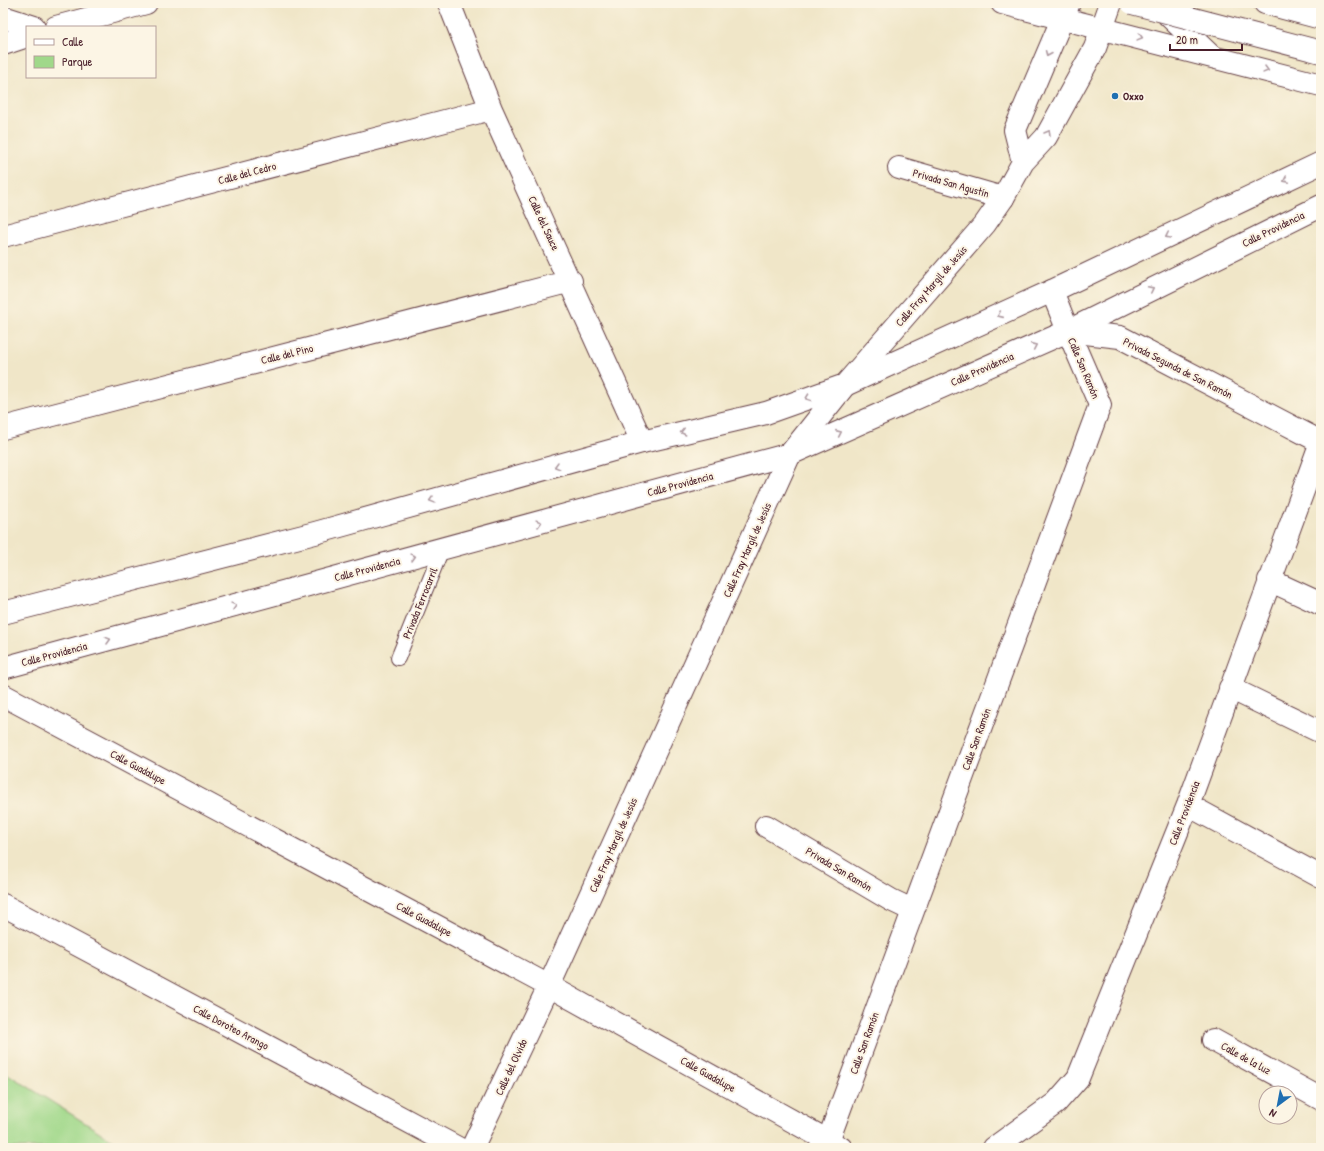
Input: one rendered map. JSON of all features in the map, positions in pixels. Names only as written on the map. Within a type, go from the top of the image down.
[{"type":"street","points":[[60,26],[146,3]]},
{"type":"street","name":"Calle del Sauce","points":[[449,3],[491,109],[571,281],[642,442]]},
{"type":"street","points":[[1002,3],[1066,10],[1102,28],[1321,84]]},
{"type":"street","name":"Calle Fray Margil de Jesús","points":[[549,986],[790,454],[845,384],[985,224],[1003,198],[1023,162],[1046,137],[1095,48],[1111,3]]},
{"type":"street","points":[[1132,3],[1321,52]]},
{"type":"street","points":[[1166,3],[1168,15],[1211,56]]},
{"type":"street","points":[[1265,3],[1321,18]]},
{"type":"street","points":[[1023,162],[1015,130],[1066,10]]},
{"type":"street","points":[[3,17],[31,26]]},
{"type":"street","points":[[3,44],[26,36]]},
{"type":"street","name":"Calle del Cedro","points":[[3,236],[491,109]]},
{"type":"street","points":[[3,613],[315,532],[642,442],[766,412],[845,384],[1052,292],[1321,163]]},
{"type":"street","name":"Privada San Agustín","points":[[899,168],[1003,198]]},
{"type":"street","name":"Calle Providencia","points":[[3,668],[790,454],[1068,331],[1321,206]]},
{"type":"street","name":"Calle del Pino","points":[[3,428],[571,281]]},
{"type":"street","points":[[1052,292],[1068,331]]},
{"type":"street","name":"Privada Segunda de San Ramón","points":[[1068,331],[1120,337],[1321,442]]},
{"type":"street","name":"Calle San Ramón","points":[[831,1146],[912,910],[1100,405],[1068,331]]},
{"type":"street","name":"Calle Providencia","points":[[994,1148],[1056,1103],[1078,1078],[1188,805],[1269,580],[1321,442]]},
{"type":"street","points":[[1269,580],[1321,604]]},
{"type":"street","points":[[1230,688],[1321,732]]},
{"type":"street","name":"Calle Guadalupe","points":[[3,695],[549,986],[831,1146]]},
{"type":"street","points":[[1188,805],[1321,877]]},
{"type":"street","name":"Privada San Ramón","points":[[766,826],[891,900],[912,910]]},
{"type":"street","name":"Calle Doroteo Arango","points":[[3,905],[458,1148]]},
{"type":"street","name":"Calle del Olvido","points":[[472,1148],[549,986]]},
{"type":"street","name":"Calle de la luz","points":[[1213,1040],[1321,1099]]},
{"type":"lane","name":"Privada Ferrocarril","points":[[398,658],[442,549]]},
{"type":"green space","points":[[3,1071],[120,1145],[118,1148],[3,1148]]},
{"type":"place","name":"Oxxo","points":[[1115,96]]}]
